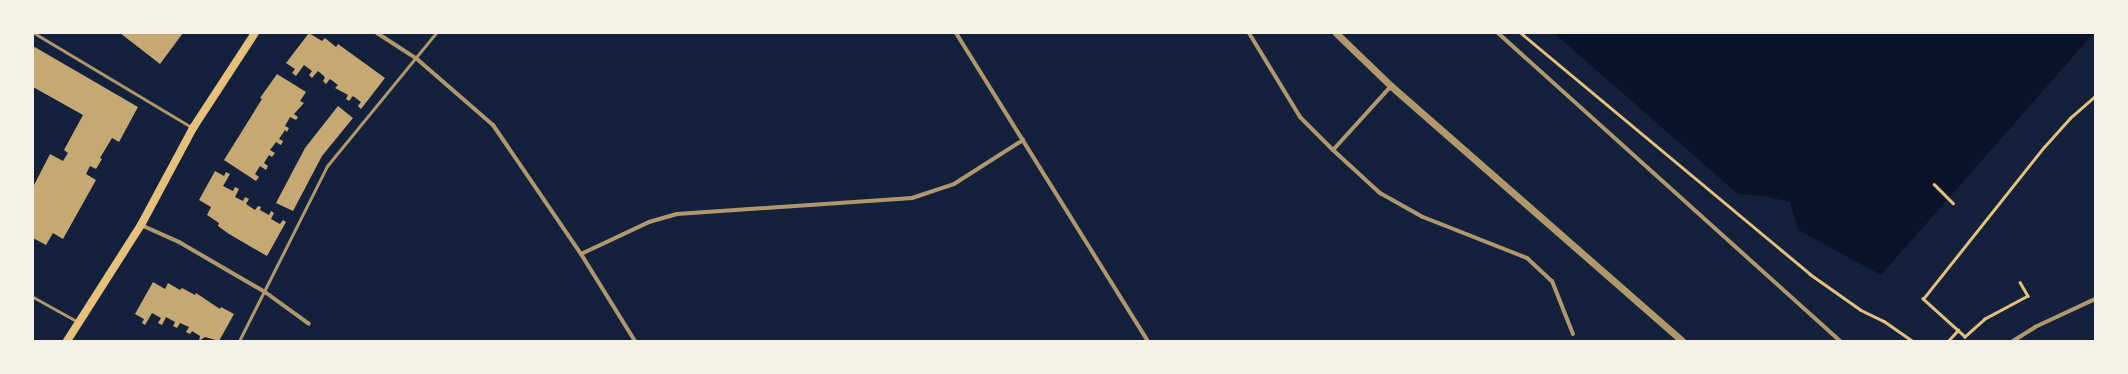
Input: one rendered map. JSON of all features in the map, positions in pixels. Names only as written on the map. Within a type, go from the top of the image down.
[{"type":"main road","points":[[67,341],[140,225],[192,128],[255,33]]},
{"type":"street","points":[[377,33],[417,59],[493,126],[581,254],[635,341]]},
{"type":"street","points":[[956,33],[1148,341]]},
{"type":"street","points":[[1249,33],[1300,117],[1333,150],[1380,193],[1423,217],[1527,258],[1552,281],[1573,334]]},
{"type":"street","points":[[1336,33],[1391,86],[1682,341]]},
{"type":"street","points":[[1498,33],[1840,341]]},
{"type":"street","points":[[1333,150],[1391,86]]},
{"type":"street","points":[[581,254],[649,222],[677,214],[912,198],[954,184],[1023,140]]},
{"type":"street","points":[[140,225],[179,242],[265,292],[309,324]]},
{"type":"street","points":[[2013,341],[2035,327],[2095,299]]},
{"type":"lane","points":[[34,33],[192,128]]},
{"type":"lane","points":[[239,341],[265,292],[327,166],[417,59],[436,33]]},
{"type":"lane","points":[[33,298],[78,322]]},
{"type":"path","points":[[1521,33],[1793,261],[1861,310],[1884,321],[1913,341]]},
{"type":"path","points":[[2020,282],[2028,296],[1985,319],[1965,337],[1923,299],[2044,147],[2070,118],[2095,96]]},
{"type":"path","points":[[1934,184],[1953,203]]},
{"type":"path","points":[[1948,341],[1958,330]]},
{"type":"water","points":[[1554,33],[2094,33],[1881,275],[1798,230],[1790,202],[1764,196],[1738,194]]},
{"type":"building","points":[[120,33],[183,33],[160,64]]},
{"type":"building","points":[[309,33],[322,41],[325,38],[336,47],[338,44],[385,78],[361,109],[358,106],[361,102],[353,96],[349,101],[346,99],[348,95],[335,88],[338,85],[330,79],[326,84],[323,81],[325,77],[318,71],[312,78],[309,75],[312,71],[304,65],[296,76],[292,73],[295,69],[286,63]]},
{"type":"building","points":[[33,46],[138,107],[119,142],[112,138],[100,158],[102,159],[96,169],[90,166],[86,174],[96,180],[63,239],[53,233],[46,245],[33,238],[33,187],[50,154],[63,161],[68,153],[64,150],[83,115],[33,87]]},
{"type":"building","points":[[277,74],[306,92],[300,101],[304,103],[294,114],[298,117],[296,120],[290,117],[285,126],[289,128],[287,132],[285,130],[279,139],[283,141],[281,145],[276,142],[270,150],[275,153],[272,157],[269,155],[264,163],[268,166],[266,170],[260,166],[255,174],[259,177],[256,181],[224,160],[262,99],[260,98]]},
{"type":"building","points":[[338,106],[353,118],[322,156],[293,211],[276,203],[305,148]]},
{"type":"building","points":[[215,171],[224,176],[226,172],[230,174],[223,186],[233,191],[235,187],[239,189],[235,197],[243,201],[245,197],[249,199],[246,204],[255,210],[258,206],[261,207],[260,210],[269,215],[271,211],[274,213],[271,219],[280,224],[283,220],[286,222],[267,256],[229,234],[218,226],[219,223],[207,215],[211,207],[199,200]]},
{"type":"building","points":[[153,282],[165,289],[168,283],[180,290],[182,288],[195,295],[196,293],[220,309],[221,307],[234,314],[219,341],[205,337],[199,341],[200,336],[192,331],[190,334],[186,332],[189,327],[180,323],[177,328],[173,326],[175,322],[166,317],[162,325],[158,323],[161,318],[152,313],[145,325],[142,323],[144,319],[135,314]]}]
